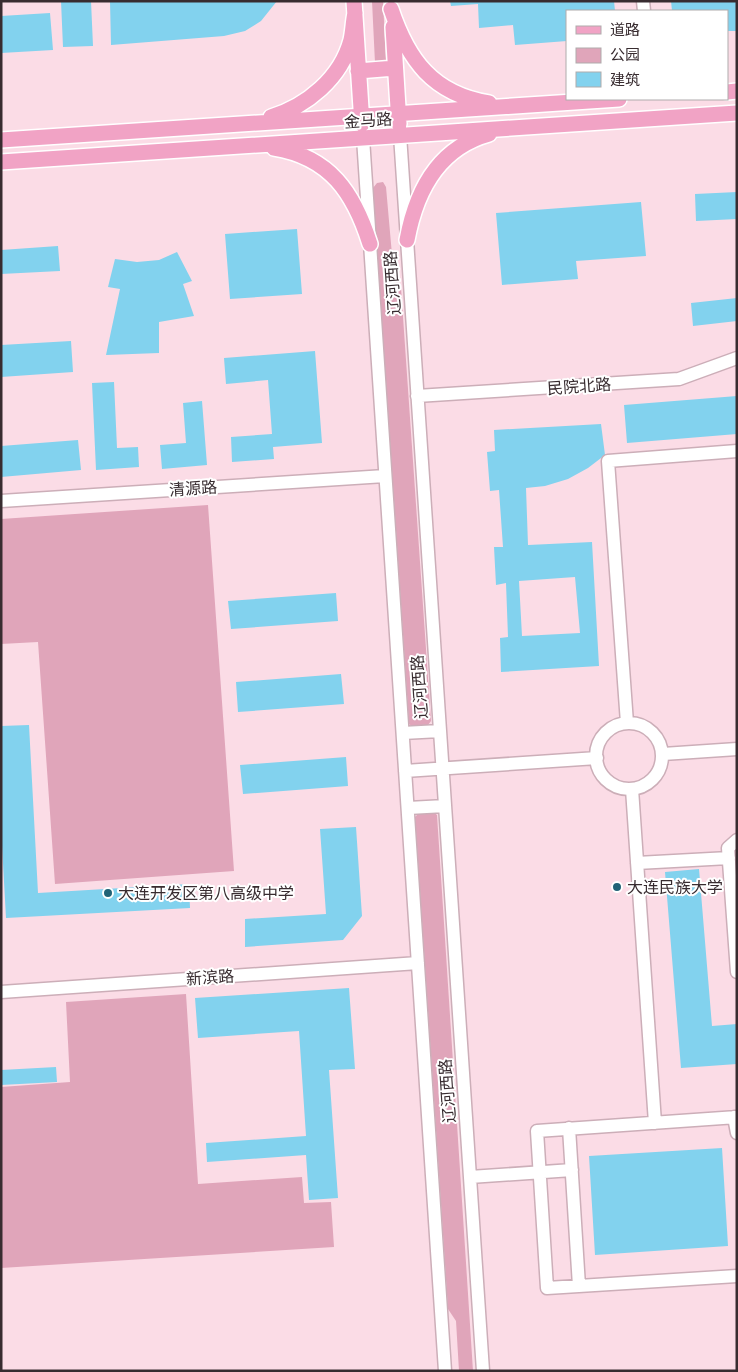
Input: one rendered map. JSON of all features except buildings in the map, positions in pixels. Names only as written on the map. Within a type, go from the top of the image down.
[{"type":"main road","name":"辽河西路","points":[[391,5],[400,135]]},
{"type":"main road","points":[[391,5],[400,38],[430,77],[450,92],[478,102],[508,106]]},
{"type":"main road","name":"辽河西路","points":[[354,7],[363,138]]},
{"type":"main road","points":[[252,123],[283,114],[308,100],[328,82],[343,60],[351,40],[354,7]]},
{"type":"main road","points":[[358,71],[395,68]]},
{"type":"main road","name":"金马路","points":[[1,140],[604,100]]},
{"type":"main road","name":"金马路","points":[[1,162],[737,113]]},
{"type":"main road","points":[[407,240],[412,214],[422,187],[436,166],[456,150],[480,136],[511,128]]},
{"type":"main road","points":[[253,145],[285,150],[312,160],[333,174],[351,197],[362,218],[370,244]]},
{"type":"street","name":"辽河西路","points":[[400,135],[483,1371]]},
{"type":"street","name":"辽河西路","points":[[363,138],[445,1371]]},
{"type":"street","name":"民院北路","points":[[417,396],[679,380],[737,358]]},
{"type":"street","points":[[627,723],[608,461],[737,452]]},
{"type":"street","name":"清源路","points":[[1,501],[385,476]]},
{"type":"street","points":[[627,723],[647,728],[660,743],[662,754],[662,764],[651,781],[632,789],[620,788],[610,782],[602,774],[597,758],[600,741],[606,732],[616,726],[627,723]]},
{"type":"street","points":[[403,733],[440,731]]},
{"type":"street","points":[[662,754],[737,749]]},
{"type":"street","points":[[405,770],[597,758]]},
{"type":"street","points":[[632,789],[655,1122]]},
{"type":"street","points":[[408,808],[445,806]]},
{"type":"street","points":[[737,840],[728,848],[737,972]]},
{"type":"street","points":[[637,863],[729,858]]},
{"type":"street","name":"新滨路","points":[[1,992],[418,963]]},
{"type":"street","points":[[737,1133],[735,1117],[537,1131],[546,1288],[737,1276]]},
{"type":"street","points":[[569,1128],[579,1286]]},
{"type":"street","points":[[470,1177],[572,1170]]},
{"type":"green space","points":[[372,1],[383,1],[386,62],[375,63]]},
{"type":"green space","points":[[383,182],[386,187],[393,266],[395,276],[401,288],[431,721],[425,729],[417,730],[409,724],[373,188],[377,183]]},
{"type":"green space","points":[[208,505],[234,871],[55,884],[38,642],[1,644],[1,519]]},
{"type":"green space","points":[[430,809],[437,815],[473,1371],[459,1371],[456,1321],[448,1309],[415,817],[422,810]]},
{"type":"green space","points":[[186,994],[198,1184],[302,1177],[304,1203],[331,1202],[334,1247],[1,1268],[1,1087],[70,1082],[66,1002]]},
{"type":"place","name":"大连民族大学","points":[[617,887]]},
{"type":"place","name":"大连开发区第八高级中学","points":[[108,893]]}]
